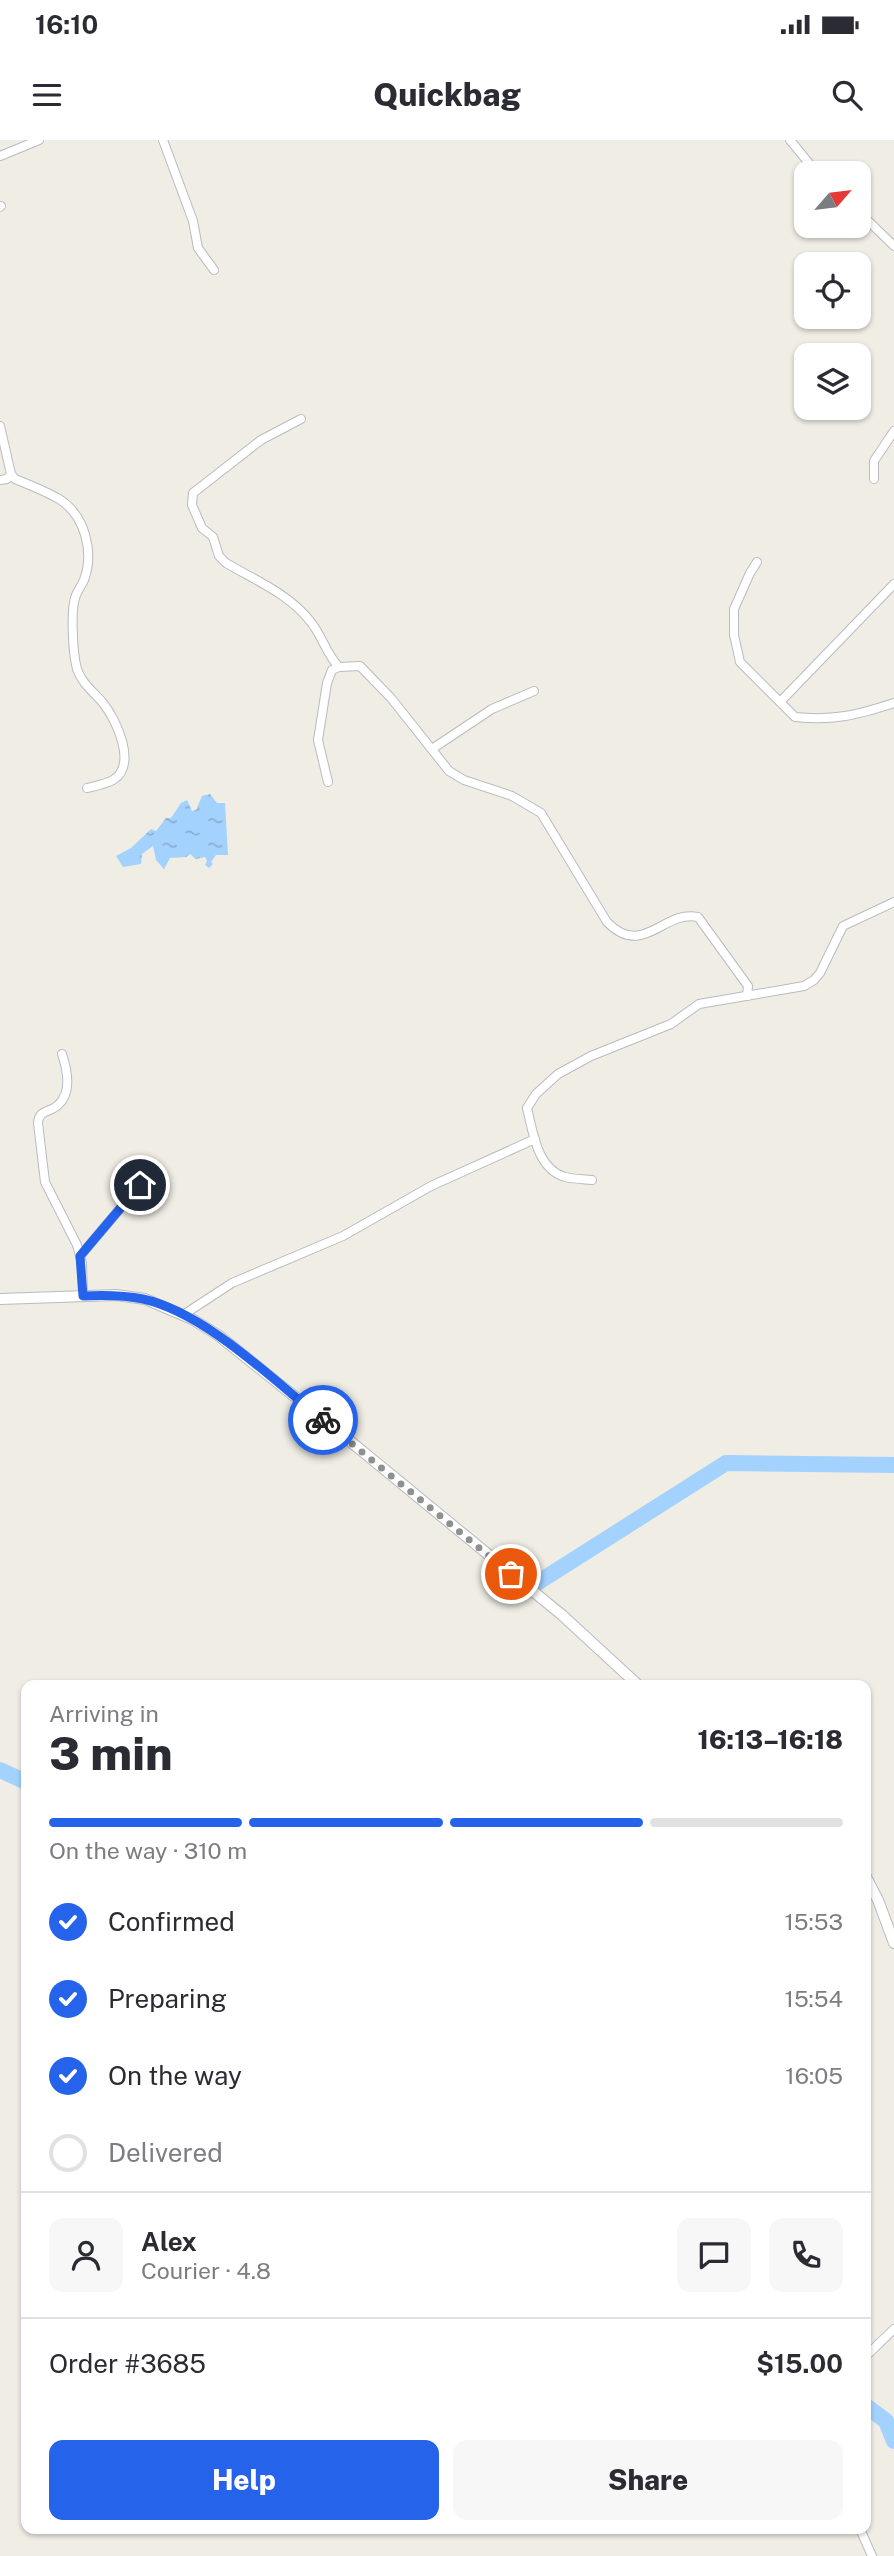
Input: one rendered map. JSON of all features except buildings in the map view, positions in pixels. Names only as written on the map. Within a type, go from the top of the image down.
[{"type":"street","points":[[0,156],[39,140]]},
{"type":"street","points":[[163,140],[192,221],[198,248],[214,270]]},
{"type":"street","points":[[790,140],[807,161]]},
{"type":"street","points":[[872,225],[894,246]]},
{"type":"street","points":[[301,419],[261,440],[193,493],[192,505],[202,528],[213,537],[219,556],[226,563],[286,598],[311,621],[339,667]]},
{"type":"street","points":[[0,426],[11,474],[15,479],[62,501],[79,521],[88,541],[88,566],[75,596],[72,633],[77,669],[89,690],[102,702],[118,726],[125,748],[120,773],[113,780],[87,788]]},
{"type":"street","points":[[874,480],[874,461],[894,431]]},
{"type":"street","points":[[0,480],[7,479],[11,474]]},
{"type":"street","points":[[757,562],[734,610],[734,635],[740,662],[795,718],[824,720],[862,714],[894,703]]},
{"type":"street","points":[[780,702],[894,584]]},
{"type":"street","points":[[328,782],[318,740],[327,683],[332,670],[360,666],[449,771],[464,780],[512,796],[541,813],[607,922],[615,930],[640,936],[685,916],[698,917],[748,986],[747,996]]},
{"type":"street","points":[[432,749],[492,709],[534,691]]},
{"type":"street","points":[[592,1180],[563,1176],[546,1165],[535,1139],[527,1108],[536,1094],[558,1074],[591,1056],[671,1024],[699,1004],[804,986],[820,974],[843,926],[894,902]]},
{"type":"street","points":[[62,1054],[68,1072],[65,1095],[60,1104],[42,1113],[38,1123],[45,1182],[52,1200],[67,1223],[80,1256],[83,1296]]},
{"type":"street","points":[[183,1315],[232,1283],[343,1236],[431,1186],[535,1139]]},
{"type":"street","points":[[80,1256],[140,1185]]},
{"type":"street","points":[[0,1299],[116,1295],[145,1299],[183,1315],[218,1335],[562,1615],[633,1680]]},
{"type":"street","points":[[871,1887],[894,1943]]},
{"type":"street","points":[[871,2351],[894,2329]]},
{"type":"street","points":[[862,2534],[872,2556]]},
{"type":"water","points":[[210,794],[217,803],[225,803],[228,855],[216,855],[209,868],[205,865],[205,857],[196,859],[190,854],[186,857],[170,858],[164,869],[156,860],[153,846],[142,854],[141,864],[123,867],[116,856],[131,848],[151,829],[156,831],[166,818],[171,818],[181,803],[187,800],[192,811],[196,810],[202,796]]},
{"type":"waterway","points":[[537,1583],[726,1463],[894,1465]]},
{"type":"waterway","points":[[0,1770],[21,1780]]},
{"type":"waterway","points":[[871,2410],[886,2421],[894,2441]]},
{"type":"way so far","points":[[323,1420],[511,1574]]},
{"type":"route","points":[[140,1185],[80,1256],[83,1296],[116,1295],[145,1299],[192,1319],[218,1335],[323,1420]]}]
